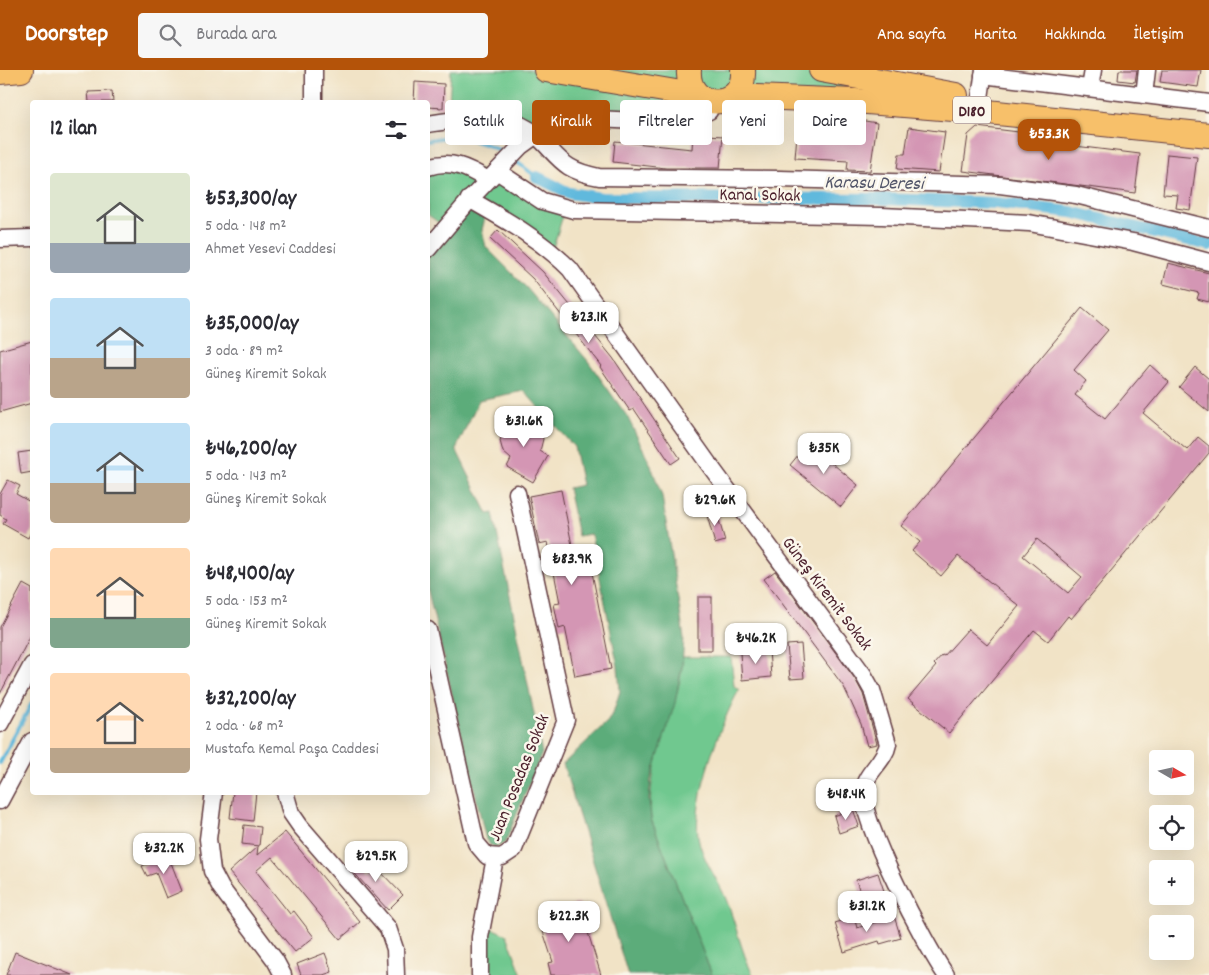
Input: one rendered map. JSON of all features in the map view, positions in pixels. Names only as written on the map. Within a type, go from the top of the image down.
[{"type":"highway","points":[[0,72],[21,70]]},
{"type":"highway","points":[[546,70],[722,101],[733,96],[742,82],[743,70]]},
{"type":"highway","points":[[689,70],[691,86],[705,99]]},
{"type":"highway","name":"D180","points":[[821,70],[982,81],[1209,122]]},
{"type":"highway","name":"D180","points":[[733,96],[847,100],[956,109],[1209,135]]},
{"type":"street","points":[[314,70],[314,100]]},
{"type":"street","points":[[1090,88],[1093,70]]},
{"type":"street","points":[[1144,95],[1147,70]]},
{"type":"street","points":[[982,81],[1090,88],[1209,103]]},
{"type":"street","points":[[610,119],[678,122],[709,111],[705,99]]},
{"type":"street","points":[[430,124],[492,119],[523,126],[532,132]]},
{"type":"street","points":[[430,247],[469,199],[532,137]]},
{"type":"street","points":[[546,145],[567,167],[576,172],[599,177],[780,179],[1000,186],[1076,196],[1209,228]]},
{"type":"street","name":"Kanal Sokak","points":[[430,166],[443,163],[456,164],[496,172],[542,201],[574,210],[882,216],[1029,223],[1123,240],[1209,262]]},
{"type":"street","name":"Güneş Kiremit Sokak","points":[[469,199],[530,234],[552,250],[570,269],[708,464],[863,674],[872,690],[888,744],[886,752],[864,785],[864,803],[874,835],[923,939],[946,975]]},
{"type":"street","points":[[0,239],[30,238]]},
{"type":"street","name":"Juan Posadas Sokak","points":[[430,639],[476,843],[483,853],[495,858],[505,856],[514,849],[566,720],[517,493]]},
{"type":"street","points":[[0,724],[30,669]]},
{"type":"street","points":[[0,801],[30,745]]},
{"type":"street","points":[[214,795],[208,839],[212,871],[221,888],[275,960],[282,975]]},
{"type":"street","points":[[286,795],[291,813],[300,826],[388,928],[395,949],[396,975]]},
{"type":"street","points":[[480,975],[480,937],[495,858]]},
{"type":"green space","points":[[451,70],[841,70],[913,88],[763,96],[751,100],[722,100],[722,109],[712,112],[712,100],[620,100],[620,119],[610,119],[610,100],[532,100],[532,127],[522,126],[522,100],[449,100]]},
{"type":"green space","points":[[430,167],[497,171],[565,209],[552,251],[469,199],[445,227],[430,216]]},
{"type":"green space","points":[[469,199],[487,209],[482,230],[486,247],[526,287],[588,361],[627,416],[650,463],[662,496],[684,638],[682,666],[675,703],[651,779],[649,799],[651,819],[712,975],[628,975],[563,764],[608,721],[620,691],[618,667],[591,534],[578,536],[568,488],[582,485],[574,447],[524,391],[479,400],[456,449],[488,514],[493,513],[542,753],[505,843],[496,847],[490,845],[486,840],[430,600],[430,247]]},
{"type":"green space","points":[[683,657],[731,657],[734,686],[739,690],[709,761],[700,802],[698,836],[706,860],[723,891],[753,975],[712,975],[651,819],[650,798],[657,757],[675,698]]},
{"type":"green space","points":[[482,924],[507,935],[522,975],[480,975]]},
{"type":"building","points":[[1119,70],[1137,70],[1135,82],[1118,80]]},
{"type":"building","points":[[1162,70],[1201,70],[1198,87],[1160,82]]},
{"type":"building","points":[[415,82],[444,84],[443,108],[430,107],[430,100],[414,100]]},
{"type":"building","points":[[112,91],[113,100],[89,100],[88,92]]},
{"type":"building","points":[[866,121],[877,123],[870,171],[847,170],[848,161],[795,158],[796,145],[866,145]]},
{"type":"building","points":[[909,127],[945,132],[939,172],[897,169],[899,154],[905,154]]},
{"type":"building","points":[[977,127],[1027,133],[1026,140],[1140,154],[1135,193],[963,171],[968,135]]},
{"type":"building","points":[[712,135],[722,136],[720,168],[666,168],[613,162],[615,141],[620,142],[620,145],[654,145],[692,149],[692,145],[712,145]]},
{"type":"building","points":[[1167,154],[1197,157],[1190,210],[1176,208],[1178,195],[1163,194]]},
{"type":"building","points":[[498,230],[543,272],[613,358],[680,458],[671,464],[634,409],[630,411],[601,366],[533,279],[490,239]]},
{"type":"building","points":[[1168,263],[1209,273],[1209,302],[1197,299],[1199,293],[1163,284]]},
{"type":"building","points":[[1082,308],[1108,330],[1074,370],[1086,381],[1075,395],[1105,419],[1150,365],[1169,382],[1143,413],[1187,450],[1198,437],[1209,446],[1209,453],[1071,619],[1068,616],[1048,641],[1034,630],[949,733],[908,699],[936,666],[934,664],[942,655],[944,656],[968,629],[987,645],[1019,606],[958,556],[941,576],[912,551],[920,542],[901,526]],"holes":[[[1037,539],[1082,577],[1068,593],[1023,556]]]},
{"type":"building","points":[[30,342],[30,404],[0,412],[0,350]]},
{"type":"building","points":[[1195,367],[1209,379],[1209,412],[1179,387]]},
{"type":"building","points":[[521,418],[532,421],[540,429],[543,439],[540,451],[548,456],[533,482],[507,467],[511,459],[503,452],[500,441],[503,430],[510,422]]},
{"type":"building","points":[[808,443],[858,485],[841,507],[790,465]]},
{"type":"building","points":[[30,451],[30,472],[21,474],[18,453]]},
{"type":"building","points":[[8,480],[20,486],[16,494],[30,502],[30,534],[28,538],[3,524],[6,519],[0,515],[0,494]]},
{"type":"building","points":[[561,490],[573,550],[587,547],[611,669],[575,676],[565,627],[559,629],[554,604],[560,603],[548,542],[539,544],[529,496]]},
{"type":"building","points":[[716,510],[725,541],[715,544],[706,512]]},
{"type":"building","points":[[775,571],[855,679],[863,694],[877,744],[867,746],[861,724],[844,687],[764,579]]},
{"type":"building","points":[[23,584],[30,588],[30,637],[0,694],[0,627]]},
{"type":"building","points":[[698,597],[712,597],[712,650],[698,650]]},
{"type":"building","points":[[801,644],[804,678],[790,679],[787,645]]},
{"type":"building","points":[[769,650],[771,677],[742,680],[740,653]]},
{"type":"building","points":[[233,795],[256,795],[253,821],[230,818]]},
{"type":"building","points":[[853,809],[859,826],[839,833],[834,816]]},
{"type":"building","points":[[244,825],[261,827],[259,846],[242,844]]},
{"type":"building","points":[[285,832],[360,922],[340,939],[272,857],[256,871],[290,914],[294,911],[314,937],[295,952],[229,872],[258,846],[257,855]]},
{"type":"building","points":[[168,855],[182,891],[166,898],[156,873],[147,876],[142,866]]},
{"type":"building","points":[[356,856],[370,871],[375,866],[403,895],[388,910],[347,865]]},
{"type":"building","points":[[878,873],[885,894],[863,901],[856,880]]},
{"type":"building","points":[[579,903],[601,975],[551,975],[548,963],[553,962],[538,916]]},
{"type":"building","points":[[894,916],[901,938],[880,944],[879,941],[844,952],[835,923],[854,917],[857,928]]},
{"type":"building","points":[[15,952],[72,975],[6,975]]},
{"type":"building","points":[[325,953],[332,972],[323,975],[301,975],[297,964]]},
{"type":"waterway","points":[[430,140],[448,137],[468,139],[506,154]]},
{"type":"waterway","points":[[514,160],[537,177]]},
{"type":"waterway","name":"Karasu Deresi","points":[[537,177],[569,193],[601,198],[882,199],[996,203],[1071,212],[1209,245]]},
{"type":"waterway","points":[[0,763],[30,707]]}]
